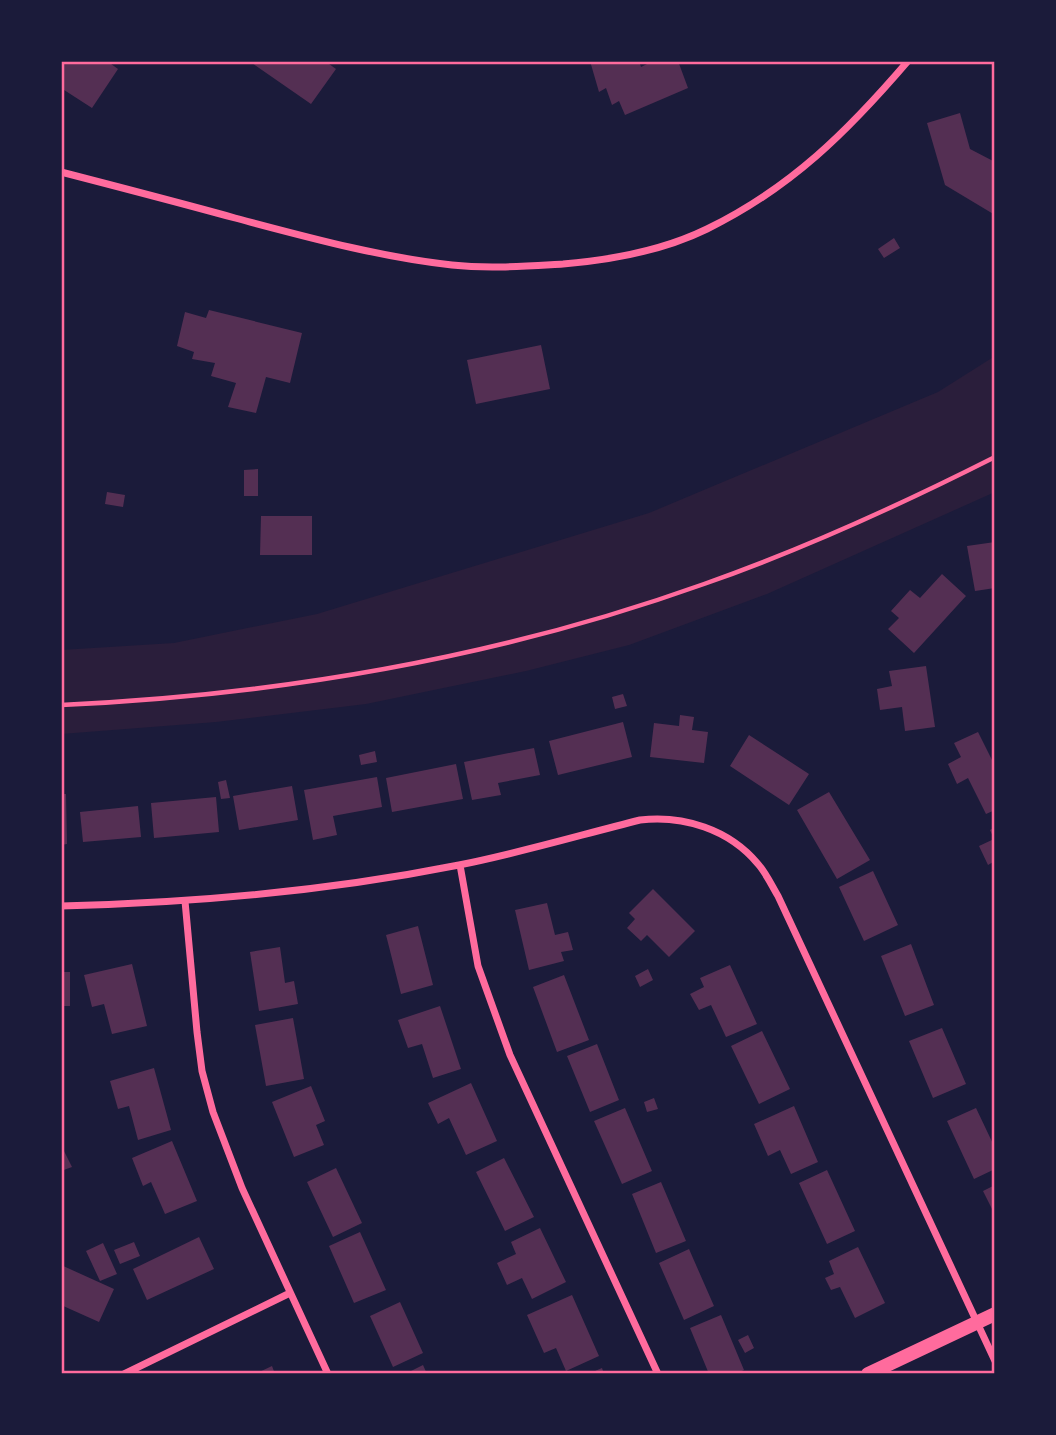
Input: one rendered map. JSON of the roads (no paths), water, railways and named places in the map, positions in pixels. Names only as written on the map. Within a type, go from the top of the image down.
[{"type":"main road","points":[[868,1374],[995,1314]]},
{"type":"street","points":[[61,172],[340,245],[443,263],[527,266],[602,261],[657,248],[705,230],[753,204],[803,169],[861,116],[908,61]]},
{"type":"street","points":[[61,906],[185,901],[326,887],[460,865],[640,820],[665,817],[719,833],[739,846],[758,864],[778,896],[995,1361]]},
{"type":"street","points":[[460,865],[478,966],[510,1055],[658,1374]]},
{"type":"street","points":[[185,901],[202,1071],[213,1112],[242,1188],[328,1374]]},
{"type":"street","points":[[124,1374],[290,1293]]}]
